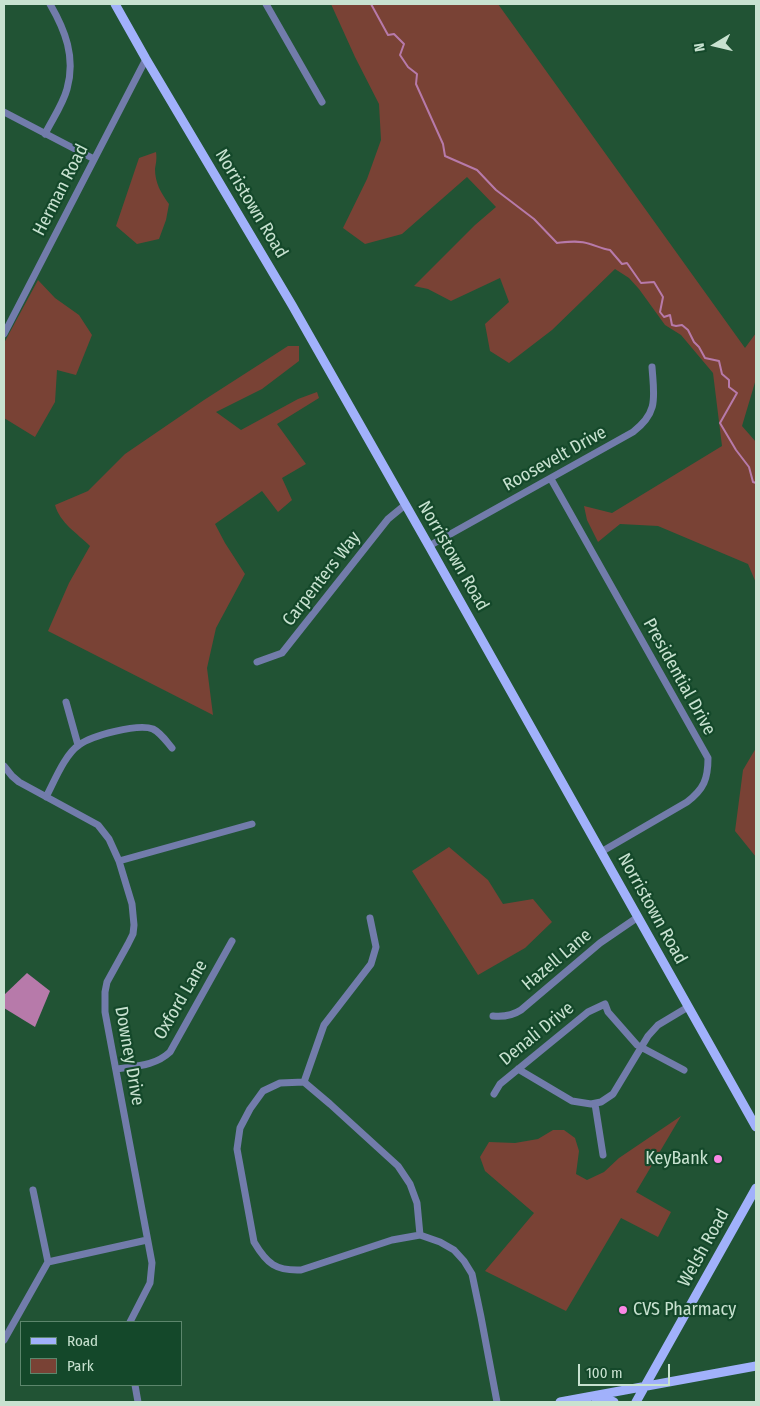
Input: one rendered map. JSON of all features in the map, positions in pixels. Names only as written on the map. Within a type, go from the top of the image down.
[{"type":"main road","name":"Norristown Road","points":[[115,4],[292,305],[756,1127]]},
{"type":"main road","points":[[747,1110],[756,1121]]},
{"type":"main road","name":"Welsh Road","points":[[636,1402],[756,1188]]},
{"type":"main road","points":[[560,1402],[756,1366]]},
{"type":"main road","points":[[573,1400],[600,1399],[614,1402]]},
{"type":"street","points":[[45,134],[67,90],[71,66],[66,36],[50,4]]},
{"type":"street","points":[[266,4],[322,102]]},
{"type":"street","name":"Herman Road","points":[[4,334],[146,59]]},
{"type":"street","points":[[4,112],[94,159]]},
{"type":"street","name":"Roosevelt Drive","points":[[429,546],[633,432],[647,419],[653,403],[652,367]]},
{"type":"street","name":"Presidential Drive","points":[[551,479],[708,758],[706,779],[698,794],[601,852]]},
{"type":"street","name":"Carpenters Way","points":[[257,662],[282,653],[388,519],[405,505]]},
{"type":"street","points":[[66,702],[78,745]]},
{"type":"street","points":[[46,797],[69,755],[78,745],[92,738],[132,727],[142,727],[159,733],[172,748]]},
{"type":"street","name":"Downey Drive","points":[[4,766],[20,782],[98,825],[109,839],[119,861],[132,904],[133,934],[107,982],[105,992],[105,1012],[152,1263],[150,1283],[131,1321]]},
{"type":"street","points":[[119,861],[252,824]]},
{"type":"street","name":"Hazell Lane","points":[[494,1016],[503,1017],[521,1010],[600,943],[638,917]]},
{"type":"street","points":[[304,1082],[324,1025],[371,964],[376,947],[370,918]]},
{"type":"street","name":"Oxford Lane","points":[[117,1069],[150,1064],[160,1060],[170,1052],[232,941]]},
{"type":"street","name":"Denali Drive","points":[[494,1094],[500,1084],[588,1012],[605,1004],[608,1012],[631,1040],[641,1048]]},
{"type":"street","points":[[518,1069],[572,1101],[595,1104],[613,1094],[641,1048],[658,1025],[688,1007]]},
{"type":"street","points":[[641,1048],[684,1070]]},
{"type":"street","points":[[420,1235],[416,1203],[410,1184],[398,1166],[330,1104],[304,1082],[280,1083],[262,1091],[240,1128],[237,1149],[254,1242],[262,1256],[274,1266],[289,1270],[301,1270],[392,1240],[420,1235],[440,1242],[454,1250],[472,1274],[498,1402]]},
{"type":"street","points":[[595,1104],[603,1155]]},
{"type":"street","points":[[4,1340],[48,1262],[33,1190]]},
{"type":"street","points":[[48,1262],[147,1240]]},
{"type":"street","points":[[135,1386],[138,1402]]},
{"type":"green space","points":[[331,4],[498,4],[745,348],[756,333],[756,379],[742,426],[756,442],[756,583],[748,564],[658,526],[620,524],[598,542],[587,520],[584,506],[612,513],[722,446],[713,373],[681,335],[665,325],[629,278],[615,269],[552,330],[509,363],[490,351],[485,324],[509,302],[500,278],[451,301],[428,289],[414,286],[475,225],[496,207],[467,177],[402,234],[365,244],[343,228],[367,179],[381,140],[379,104]]},
{"type":"green space","points":[[156,152],[155,169],[157,183],[169,204],[166,220],[159,239],[137,244],[116,226],[139,158]]},
{"type":"green space","points":[[38,280],[55,298],[79,315],[92,335],[76,375],[57,370],[55,402],[35,437],[4,418],[4,343]]},
{"type":"green space","points":[[288,346],[299,346],[299,361],[262,389],[216,412],[241,430],[298,399],[317,392],[319,398],[277,424],[306,464],[282,478],[292,500],[278,512],[262,491],[215,524],[245,574],[216,628],[207,668],[213,715],[48,631],[69,583],[90,546],[65,522],[55,505],[88,491],[125,454]]},
{"type":"green space","points":[[756,748],[756,857],[735,831],[743,770]]},
{"type":"green space","points":[[449,847],[488,880],[503,904],[533,899],[552,922],[525,948],[478,975],[412,871]]},
{"type":"green space","points":[[681,1116],[636,1192],[671,1212],[658,1237],[621,1218],[566,1311],[485,1271],[534,1213],[485,1171],[480,1157],[489,1142],[515,1143],[538,1139],[553,1130],[564,1130],[575,1138],[579,1151],[576,1174],[587,1180],[604,1172],[619,1158]]},
{"type":"shaded area","points":[[27,973],[50,991],[35,1027],[4,1008],[4,995]]},
{"type":"waterway","points":[[371,4],[388,35],[394,34],[404,44],[400,55],[408,67],[417,74],[416,84],[443,144],[445,156],[477,170],[496,190],[534,219],[557,243],[582,242],[610,250],[622,264],[627,263],[641,283],[654,282],[663,297],[660,312],[664,317],[670,315],[672,325],[682,325],[688,330],[705,358],[719,361],[722,374],[729,380],[729,387],[737,393],[720,423],[749,467],[753,482],[756,483]]},
{"type":"place","name":"KeyBank","points":[[718,1159]]},
{"type":"place","name":"CVS Pharmacy","points":[[623,1310]]}]
